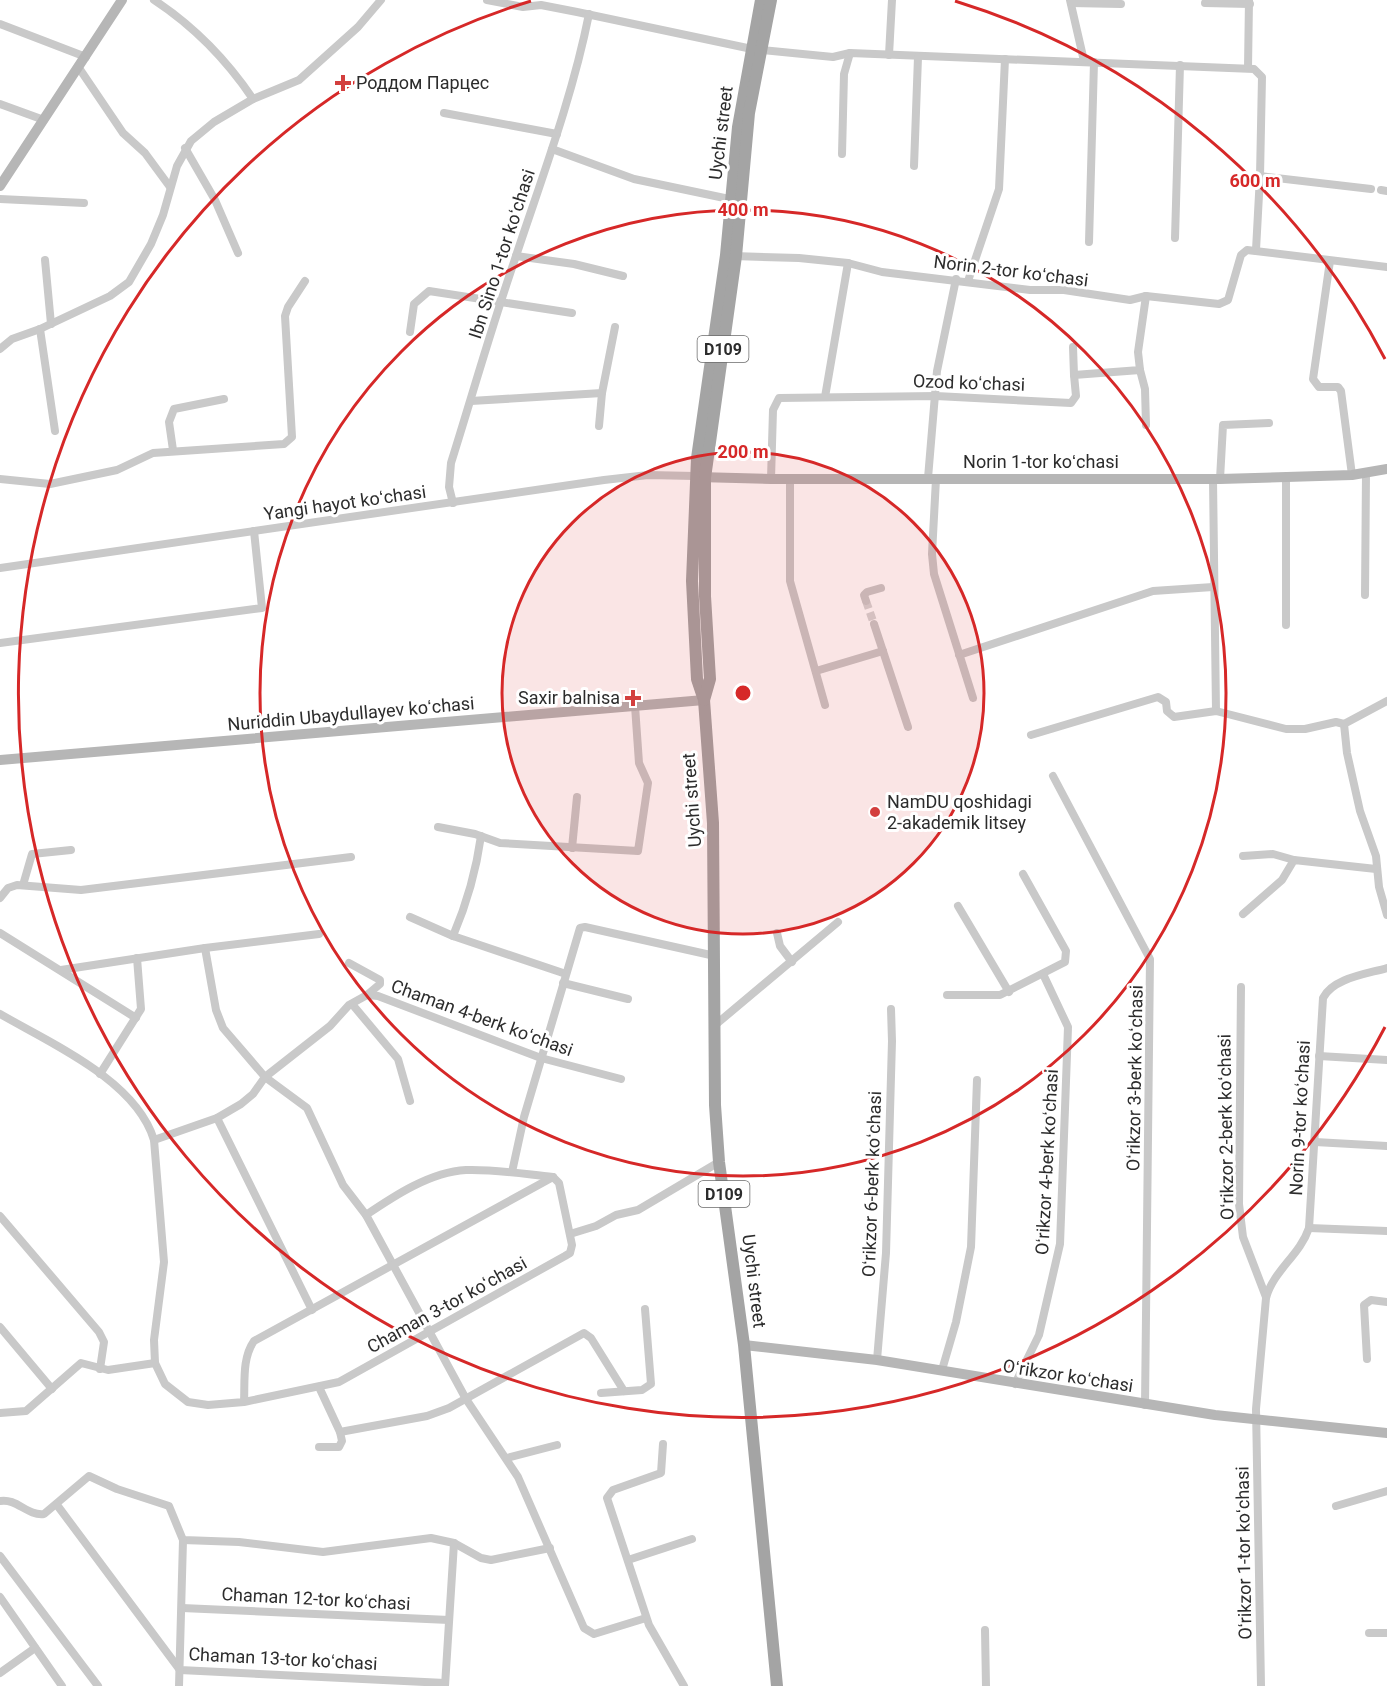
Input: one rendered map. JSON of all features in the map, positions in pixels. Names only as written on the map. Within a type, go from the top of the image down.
[{"type":"main road","points":[[0,186],[122,0]]},
{"type":"main road","name":"Uychi street","points":[[756,49],[761,0]]},
{"type":"main road","name":"Uychi street","points":[[771,0],[756,49],[738,127],[737,200],[700,477],[692,581],[697,680],[704,700],[713,823],[715,956],[713,1027],[719,1162],[744,1346],[777,1686]]},
{"type":"main road","name":"Norin 1-tor koʻchasi","points":[[700,477],[1217,479],[1352,475],[1387,469]]},
{"type":"main road","name":"Nuriddin Ubaydullayev koʻchasi","points":[[0,760],[704,700]]},
{"type":"main road","name":"Oʻrikzor koʻchasi","points":[[744,1346],[877,1360],[1145,1405],[1257,1420],[1387,1433]]},
{"type":"street","points":[[154,0],[182,19],[212,46],[230,65],[253,99]]},
{"type":"street","points":[[0,349],[12,339],[40,329],[110,296],[129,282],[142,263],[155,234],[185,148],[214,122],[253,99],[299,80],[358,27],[381,0]]},
{"type":"street","points":[[487,0],[541,5],[756,49],[833,57],[850,53],[1248,68],[1259,72],[1262,77],[1256,250],[1387,267]]},
{"type":"street","points":[[889,55],[892,0]]},
{"type":"street","points":[[1084,62],[1071,1],[1121,4]]},
{"type":"street","points":[[1205,3],[1249,2],[1248,68]]},
{"type":"street","name":"Ibn Sino 1-tor koʻchasi","points":[[453,503],[449,487],[450,470],[500,304],[557,134],[581,52],[589,14]]},
{"type":"street","points":[[0,24],[86,57]]},
{"type":"street","points":[[842,154],[843,81],[850,53]]},
{"type":"street","points":[[914,166],[918,57]]},
{"type":"street","points":[[968,281],[999,189],[1005,59]]},
{"type":"street","points":[[1089,242],[1094,62]]},
{"type":"street","points":[[1175,238],[1180,65]]},
{"type":"street","points":[[79,68],[123,133],[145,153],[170,187]]},
{"type":"street","points":[[0,104],[44,120]]},
{"type":"street","points":[[444,113],[557,134]]},
{"type":"street","points":[[185,148],[215,200],[238,253]]},
{"type":"street","points":[[552,149],[634,179],[737,200]]},
{"type":"street","points":[[1260,176],[1371,189]]},
{"type":"street","points":[[0,199],[84,203]]},
{"type":"street","name":"Norin 2-tor koʻchasi","points":[[731,255],[848,263],[882,272],[1130,300],[1146,296],[1224,303],[1230,294],[1241,255],[1247,250],[1256,250]]},
{"type":"street","points":[[516,256],[574,264],[623,276]]},
{"type":"street","points":[[45,260],[51,324]]},
{"type":"street","points":[[1330,261],[1313,379],[1318,387],[1338,387],[1341,391],[1352,475]]},
{"type":"street","points":[[825,396],[848,263]]},
{"type":"street","points":[[956,279],[938,371],[932,478],[932,564],[973,698]]},
{"type":"street","points":[[0,479],[50,484],[117,470],[143,456],[173,450],[284,444],[289,441],[292,437],[285,316],[288,307],[306,281]]},
{"type":"street","points":[[410,332],[414,304],[429,291],[500,304],[572,313]]},
{"type":"street","points":[[1146,296],[1138,352],[1145,389],[1146,424]]},
{"type":"street","points":[[599,426],[602,393],[615,327]]},
{"type":"street","points":[[40,329],[55,430]]},
{"type":"street","points":[[1072,347],[1074,375],[1140,370]]},
{"type":"street","name":"Ozod koʻchasi","points":[[771,479],[775,402],[785,397],[936,396],[1071,403],[1075,399],[1074,375]]},
{"type":"street","points":[[471,401],[602,393]]},
{"type":"street","points":[[173,450],[169,422],[174,409],[224,399]]},
{"type":"street","points":[[1216,711],[1213,587],[1217,479],[1223,425],[1269,423]]},
{"type":"street","points":[[1365,595],[1366,474]]},
{"type":"street","name":"Yangi hayot koʻchasi","points":[[0,568],[637,476],[700,477]]},
{"type":"street","points":[[1286,477],[1286,625]]},
{"type":"street","points":[[790,479],[790,582],[825,705]]},
{"type":"street","points":[[0,643],[262,608],[254,531]]},
{"type":"street","points":[[959,655],[1153,591],[1213,587]]},
{"type":"street","points":[[866,601],[864,595],[867,592],[881,588]]},
{"type":"street","points":[[874,624],[908,727]]},
{"type":"street","points":[[816,671],[883,651]]},
{"type":"street","points":[[1030,735],[1152,698],[1166,702],[1167,711],[1174,717],[1216,711],[1286,729],[1305,729],[1336,722],[1344,724],[1387,701]]},
{"type":"street","points":[[438,827],[481,836],[500,843],[635,852],[639,849],[648,783],[638,757],[635,706]]},
{"type":"street","points":[[1344,724],[1347,753],[1360,811],[1376,856],[1376,869],[1387,915]]},
{"type":"street","name":"Oʻrikzor 3-berk koʻchasi","points":[[1053,776],[1150,959],[1145,1405]]},
{"type":"street","points":[[572,848],[577,797]]},
{"type":"street","points":[[453,936],[474,878],[481,836]]},
{"type":"street","points":[[23,885],[32,854],[71,850]]},
{"type":"street","points":[[1243,856],[1273,854],[1294,860],[1376,869]]},
{"type":"street","points":[[0,898],[11,886],[81,890],[351,857]]},
{"type":"street","points":[[1243,914],[1282,880],[1294,860]]},
{"type":"street","points":[[947,995],[996,996],[1009,992],[1065,962],[1067,956],[1023,874]]},
{"type":"street","points":[[958,906],[1009,992]]},
{"type":"street","points":[[410,917],[453,936],[566,974]]},
{"type":"street","points":[[713,1027],[838,922]]},
{"type":"street","points":[[512,1172],[524,1117],[579,930],[582,927],[715,956]]},
{"type":"street","points":[[0,933],[136,1018]]},
{"type":"street","points":[[777,933],[780,946],[792,962]]},
{"type":"street","points":[[61,970],[205,948],[319,934]]},
{"type":"street","points":[[205,948],[218,1019],[265,1077],[307,1108],[343,1185],[366,1215],[392,1268],[466,1399],[507,1458],[586,1631],[597,1634],[646,1618]]},
{"type":"street","points":[[100,1074],[136,1018],[142,1003],[138,958]]},
{"type":"street","name":"Chaman 4-berk koʻchasi","points":[[154,1140],[217,1118],[253,1094],[265,1077],[330,1026],[352,1004],[380,984],[380,980],[349,963]]},
{"type":"street","name":"Norin 9-tor koʻchasi","points":[[1266,1298],[1269,1286],[1304,1242],[1309,1228],[1322,1002],[1325,994],[1338,984],[1387,968]]},
{"type":"street","name":"Oʻrikzor 4-berk koʻchasi","points":[[1015,1384],[1039,1335],[1060,1244],[1068,1027],[1043,974]]},
{"type":"street","points":[[563,983],[628,999]]},
{"type":"street","name":"Oʻrikzor 2-berk koʻchasi","points":[[1241,987],[1239,1204],[1243,1237],[1266,1298]]},
{"type":"street","name":"Chaman 4-berk koʻchasi","points":[[367,995],[378,996],[541,1058],[621,1079]]},
{"type":"street","points":[[352,1004],[398,1059],[410,1101]]},
{"type":"street","name":"Oʻrikzor 6-berk koʻchasi","points":[[877,1360],[886,1253],[891,1009]]},
{"type":"street","points":[[0,1014],[100,1074],[131,1100],[149,1126],[154,1140],[164,1262],[154,1340],[155,1363],[100,1369],[81,1363],[26,1411],[0,1413]]},
{"type":"street","points":[[1319,1056],[1387,1060]]},
{"type":"street","points":[[942,1370],[956,1322],[971,1247],[977,1080]]},
{"type":"street","points":[[217,1118],[312,1310]]},
{"type":"street","points":[[1315,1142],[1387,1146]]},
{"type":"street","points":[[366,1215],[395,1195],[453,1172],[512,1172],[553,1177],[561,1188],[570,1234],[597,1226],[616,1215],[638,1210],[719,1162]]},
{"type":"street","points":[[244,1402],[248,1349],[254,1341],[392,1268],[553,1177]]},
{"type":"street","points":[[0,1216],[99,1332],[104,1342],[100,1369]]},
{"type":"street","points":[[1309,1228],[1387,1231]]},
{"type":"street","name":"Chaman 3-tor koʻchasi","points":[[155,1363],[165,1384],[188,1402],[208,1405],[244,1402],[339,1382],[565,1256],[572,1249],[570,1234]]},
{"type":"street","name":"Oʻrikzor 1-tor koʻchasi","points":[[1261,1686],[1257,1396],[1266,1298]]},
{"type":"street","points":[[1367,1359],[1364,1305],[1371,1300],[1387,1302]]},
{"type":"street","points":[[601,1393],[642,1390],[651,1384],[645,1309]]},
{"type":"street","points":[[0,1327],[52,1389]]},
{"type":"street","points":[[340,1432],[427,1416],[466,1399],[584,1333],[591,1338],[624,1391]]},
{"type":"street","points":[[319,1387],[340,1432],[342,1442],[339,1447],[319,1448]]},
{"type":"street","points":[[663,1444],[661,1473],[613,1490],[607,1498],[646,1618],[684,1686]]},
{"type":"street","points":[[507,1458],[557,1445]]},
{"type":"street","points":[[0,1501],[12,1501],[37,1514],[49,1511],[85,1477],[94,1477],[117,1489],[169,1506],[183,1540],[179,1686]]},
{"type":"street","points":[[1336,1506],[1387,1491]]},
{"type":"street","name":"Chaman 13-tor koʻchasi","points":[[57,1505],[180,1670],[445,1684]]},
{"type":"street","points":[[183,1540],[239,1542],[323,1552],[425,1539],[454,1543],[481,1558],[491,1560],[550,1548]]},
{"type":"street","points":[[628,1560],[692,1539]]},
{"type":"street","points":[[445,1684],[454,1543]]},
{"type":"street","points":[[0,1556],[98,1686]]},
{"type":"street","points":[[0,1597],[62,1686]]},
{"type":"street","name":"Chaman 12-tor koʻchasi","points":[[182,1608],[449,1620]]},
{"type":"street","points":[[985,1630],[986,1686]]},
{"type":"street","points":[[1369,1633],[1387,1633]]},
{"type":"street","points":[[0,1673],[35,1648]]},
{"type":"tunnel","points":[[866,601],[874,624]]},
{"type":"place","name":"Роддом Парцес","points":[[343,83]]},
{"type":"place","name":"Saxir balnisa","points":[[633,698]]},
{"type":"place","name":"NamDU qoshidagi 2-akademik litsey","points":[[875,812]]}]
